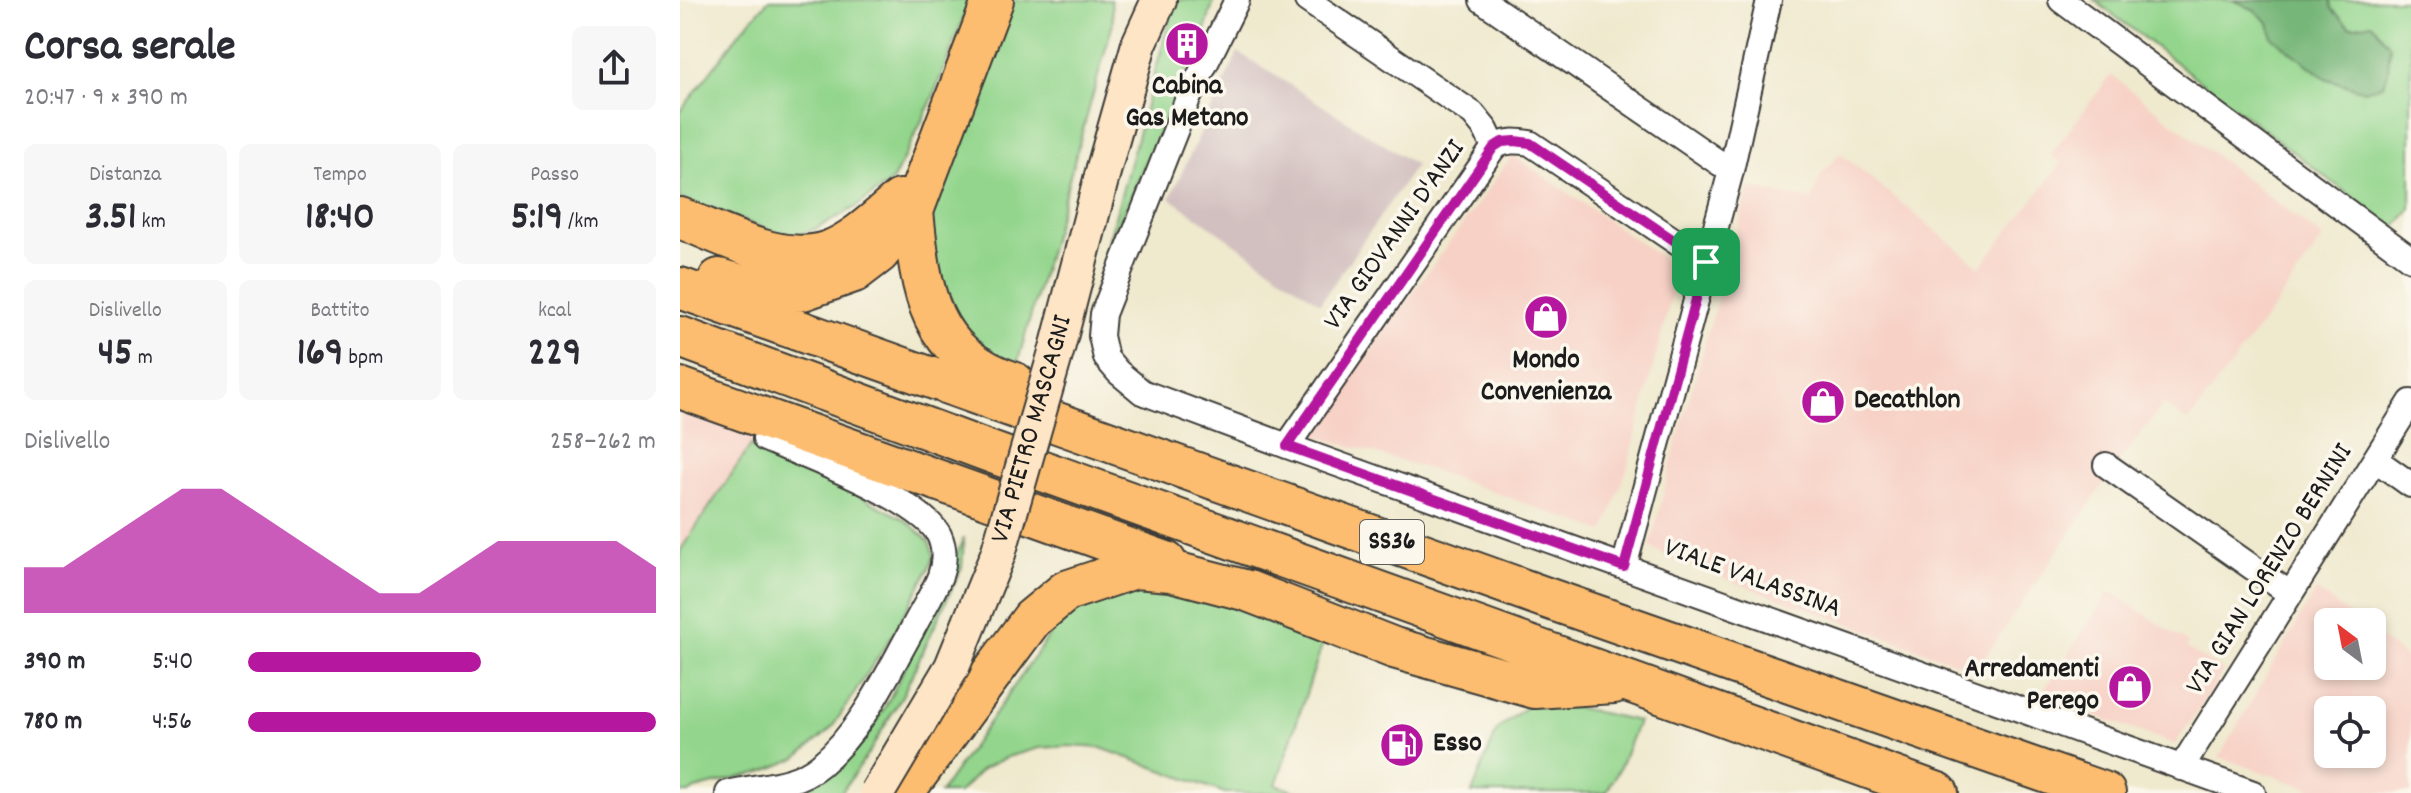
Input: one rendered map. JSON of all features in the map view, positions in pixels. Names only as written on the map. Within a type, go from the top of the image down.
[{"type":"highway","points":[[680,269],[764,291],[803,290],[854,272],[879,253],[921,194],[993,0]]},
{"type":"highway","points":[[680,218],[751,246],[784,255],[806,256],[830,251],[921,194]]},
{"type":"highway","points":[[921,194],[919,272],[930,309],[947,339],[973,364],[992,375],[1356,505],[1541,596]]},
{"type":"highway","name":"SS36","points":[[680,288],[1541,596],[2105,793]]},
{"type":"highway","name":"SS36","points":[[680,337],[1938,793]]},
{"type":"highway","points":[[680,388],[1248,591],[1394,648],[1535,688],[1631,681]]},
{"type":"highway","points":[[903,793],[1032,619],[1066,591],[1135,568],[1171,571],[1248,591]]},
{"type":"main road","name":"VIA PIETRO MASCAGNI","points":[[1129,0],[1136,17],[1139,44]]},
{"type":"main road","name":"VIA PIETRO MASCAGNI","points":[[877,793],[952,667],[998,554],[1139,44],[1159,0]]},
{"type":"street","name":"VIA PIETRO MASCAGNI","points":[[1106,358],[1101,336],[1103,314],[1187,101],[1237,0]]},
{"type":"street","name":"VIA GIOVANNI D'ANZI","points":[[1307,0],[1473,114],[1494,147]]},
{"type":"street","points":[[1482,0],[1731,171]]},
{"type":"street","points":[[1624,567],[1731,171],[1769,0]]},
{"type":"street","points":[[2061,0],[2411,259]]},
{"type":"street","name":"VIA GIOVANNI D'ANZI","points":[[1287,446],[1494,147],[1502,142],[1530,143],[1706,262]]},
{"type":"street","name":"VIALE VALASSINA","points":[[1106,358],[1142,392],[2253,793]]},
{"type":"street","name":"VIA GIAN LORENZO BERNINI","points":[[2181,768],[2411,402]]},
{"type":"street","points":[[728,793],[782,784],[803,775],[819,765],[853,730],[884,681],[941,574],[945,549],[937,531],[909,505],[765,439]]},
{"type":"street","points":[[2376,460],[2411,485]]},
{"type":"street","points":[[2106,465],[2289,593]]},
{"type":"shaded area","points":[[1238,52],[1416,165],[1320,303],[1170,198]]},
{"type":"shaded area","points":[[2111,75],[2323,238],[2188,422],[2164,404],[2120,460],[1976,670],[1674,560],[1650,547],[1749,188],[1811,200],[1821,175],[1840,153],[1980,267],[2062,163],[2050,155]]},
{"type":"shaded area","points":[[1513,155],[1678,269],[1628,466],[1604,532],[1432,470],[1310,434]]},
{"type":"shaded area","points":[[680,401],[760,431],[681,551],[680,551]]},
{"type":"shaded area","points":[[2316,590],[2340,608],[2314,608],[2314,680],[2386,680],[2386,642],[2411,661],[2411,793],[2323,793],[2219,757]]},
{"type":"shaded area","points":[[2110,591],[2188,643],[2186,648],[2223,670],[2175,744],[2040,696]]},
{"type":"green space","points":[[769,0],[970,0],[931,102],[893,180],[856,207],[818,228],[791,237],[680,199],[680,112],[741,31]]},
{"type":"green space","points":[[1010,0],[1111,0],[1113,23],[1016,368],[997,364],[944,307],[929,221]]},
{"type":"green space","points":[[1175,0],[1214,0],[1206,27],[1104,257]]},
{"type":"green space","points":[[2094,0],[2411,0],[2411,209],[2394,229]]},
{"type":"green space","points":[[2234,0],[2330,0],[2332,9],[2350,27],[2372,23],[2390,46],[2388,71],[2383,85],[2364,91],[2325,78],[2272,37],[2269,23],[2254,10]]},
{"type":"green space","points":[[751,445],[906,520],[929,541],[934,556],[897,628],[831,729],[797,758],[765,771],[680,793],[680,551]]},
{"type":"green space","points":[[964,537],[962,567],[903,694],[870,751],[841,793],[795,793],[840,765],[877,720]]},
{"type":"green space","points":[[1172,585],[1324,639],[1276,785],[1300,793],[1225,793],[1101,748],[1070,746],[1039,748],[1007,757],[982,769],[959,793],[940,793],[1051,633],[1079,609],[1120,589]]},
{"type":"green space","points":[[1532,698],[1638,721],[1606,793],[1472,793],[1497,730],[1528,705]]},
{"type":"place","name":"Cabina Gas Metano","points":[[1187,44]]},
{"type":"place","name":"Mondo Convenienza","points":[[1546,317]]},
{"type":"place","name":"Decathlon","points":[[1823,402]]},
{"type":"place","name":"Arredamenti Perego","points":[[2130,687]]},
{"type":"place","name":"Esso","points":[[1402,745]]},
{"type":"route","points":[[1502,142],[1530,143],[1706,262],[1624,567],[1287,446],[1494,147],[1502,142]]}]
